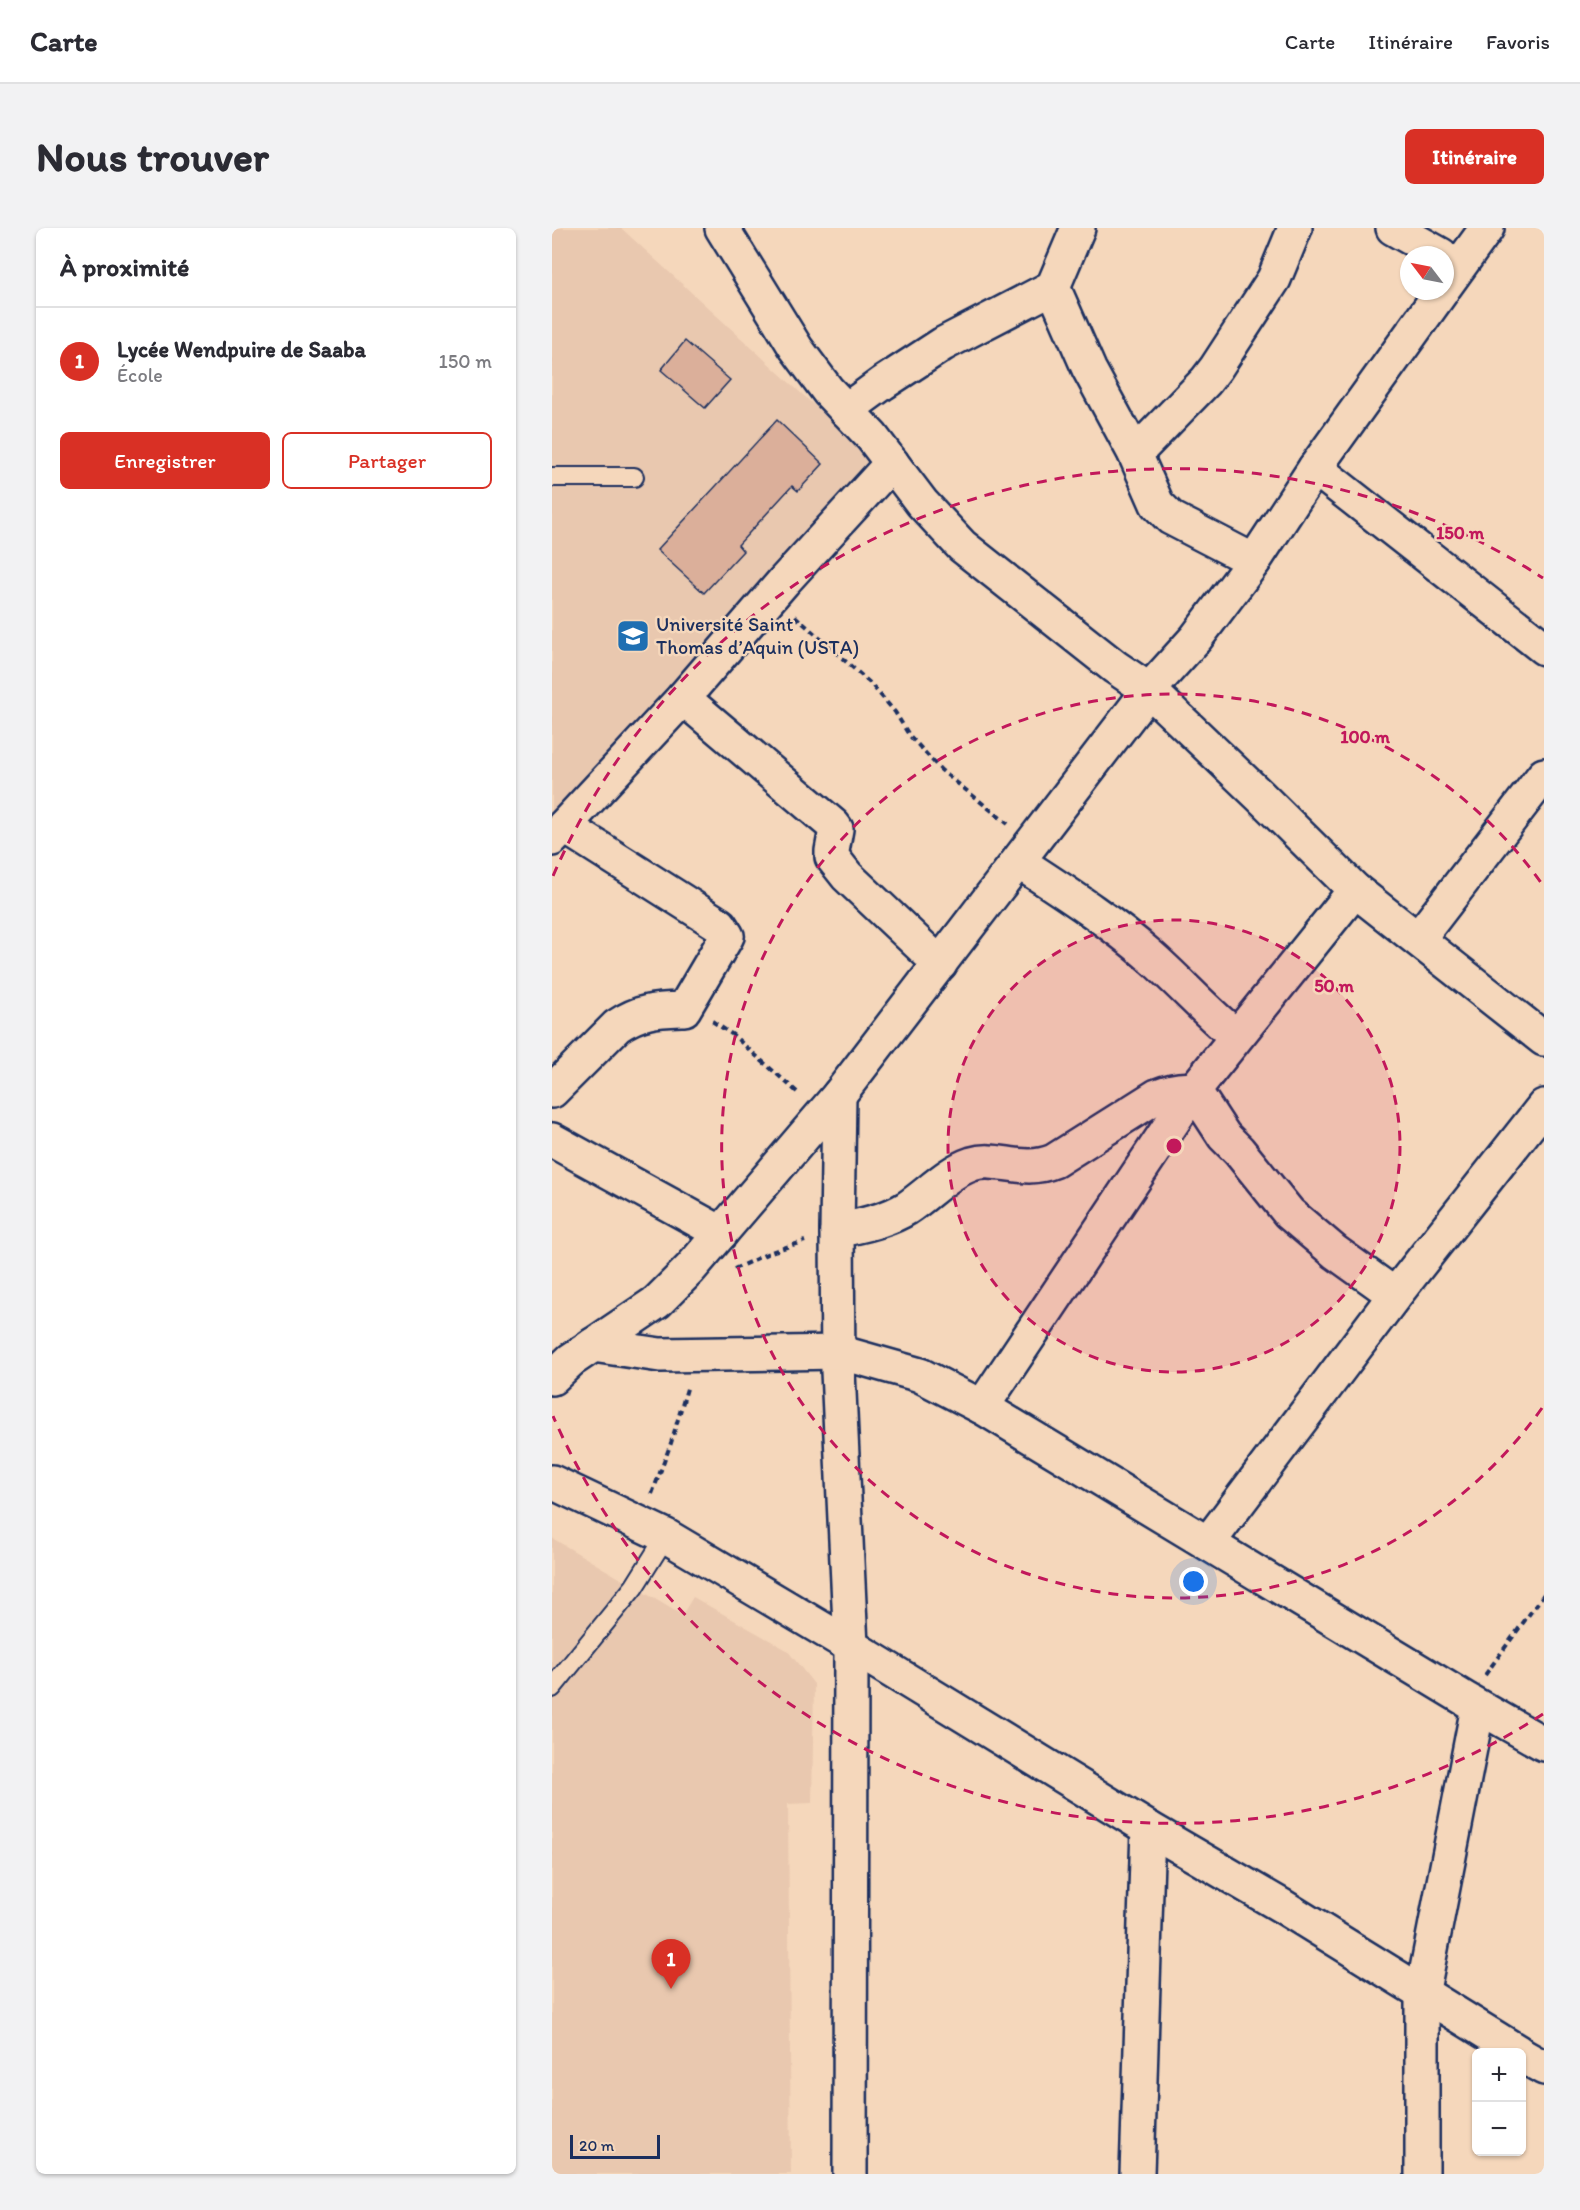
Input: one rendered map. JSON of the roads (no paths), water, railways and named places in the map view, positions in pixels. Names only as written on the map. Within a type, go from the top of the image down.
[{"type":"street","points":[[722,228],[796,348],[828,391],[872,437],[922,503],[962,546],[1107,660],[1149,690],[1355,890],[1544,1039]]},
{"type":"street","points":[[846,410],[943,344],[1053,287],[1078,228]]},
{"type":"street","points":[[1136,453],[1216,368],[1274,279],[1295,228]]},
{"type":"street","points":[[1393,228],[1415,246]]},
{"type":"street","points":[[1454,263],[1487,228]]},
{"type":"street","points":[[1053,287],[1089,369],[1136,453],[1156,504],[1166,515],[1254,561]]},
{"type":"street","points":[[552,1378],[571,1360],[657,1302],[690,1269],[831,1105],[1149,690],[1196,638],[1254,561],[1427,300]]},
{"type":"street","points":[[552,1091],[617,1026],[630,1018],[650,1011],[684,1009],[726,940],[723,927],[558,832],[683,698],[771,595],[892,464]]},
{"type":"street","points":[[1315,468],[1540,638]]},
{"type":"street","points":[[683,698],[833,825],[836,830],[832,856],[847,876],[940,964]]},
{"type":"street","points":[[1418,939],[1544,775]]},
{"type":"street","points":[[1025,852],[1147,953],[1214,1018],[1236,1036]]},
{"type":"street","points":[[982,1407],[1194,1090],[1355,890]]},
{"type":"street","points":[[837,1231],[884,1219],[906,1208],[944,1180],[973,1164],[989,1163],[1029,1167],[1041,1166],[1054,1161],[1157,1096],[1179,1089],[1194,1090]]},
{"type":"street","points":[[1194,1090],[1224,1136],[1289,1213],[1335,1252],[1395,1294]]},
{"type":"street","points":[[831,1105],[837,1231],[839,1383],[851,1646],[850,2174]]},
{"type":"street","points":[[1208,1544],[1395,1294],[1544,1106]]},
{"type":"street","points":[[554,1143],[721,1233]]},
{"type":"street","points":[[593,1345],[660,1355],[839,1352],[920,1374],[982,1407],[1472,1703],[1544,1744]]},
{"type":"street","points":[[552,1482],[654,1530],[851,1646],[1148,1828],[1282,1906],[1510,2048]]},
{"type":"street","points":[[1422,2174],[1422,1995],[1472,1703]]},
{"type":"street","points":[[1137,2174],[1148,1828]]},
{"type":"street","points":[[1526,2058],[1544,2068]]},
{"type":"lane","points":[[552,477],[634,477]]},
{"type":"lane","points":[[552,1688],[634,1587],[654,1530]]},
{"type":"place","name":"Université Saint Thomas d’Aquin (USTA)","points":[[633,636]]},
{"type":"place","name":"Lycée Wendpuire de Saaba","points":[[671,1989]]}]
